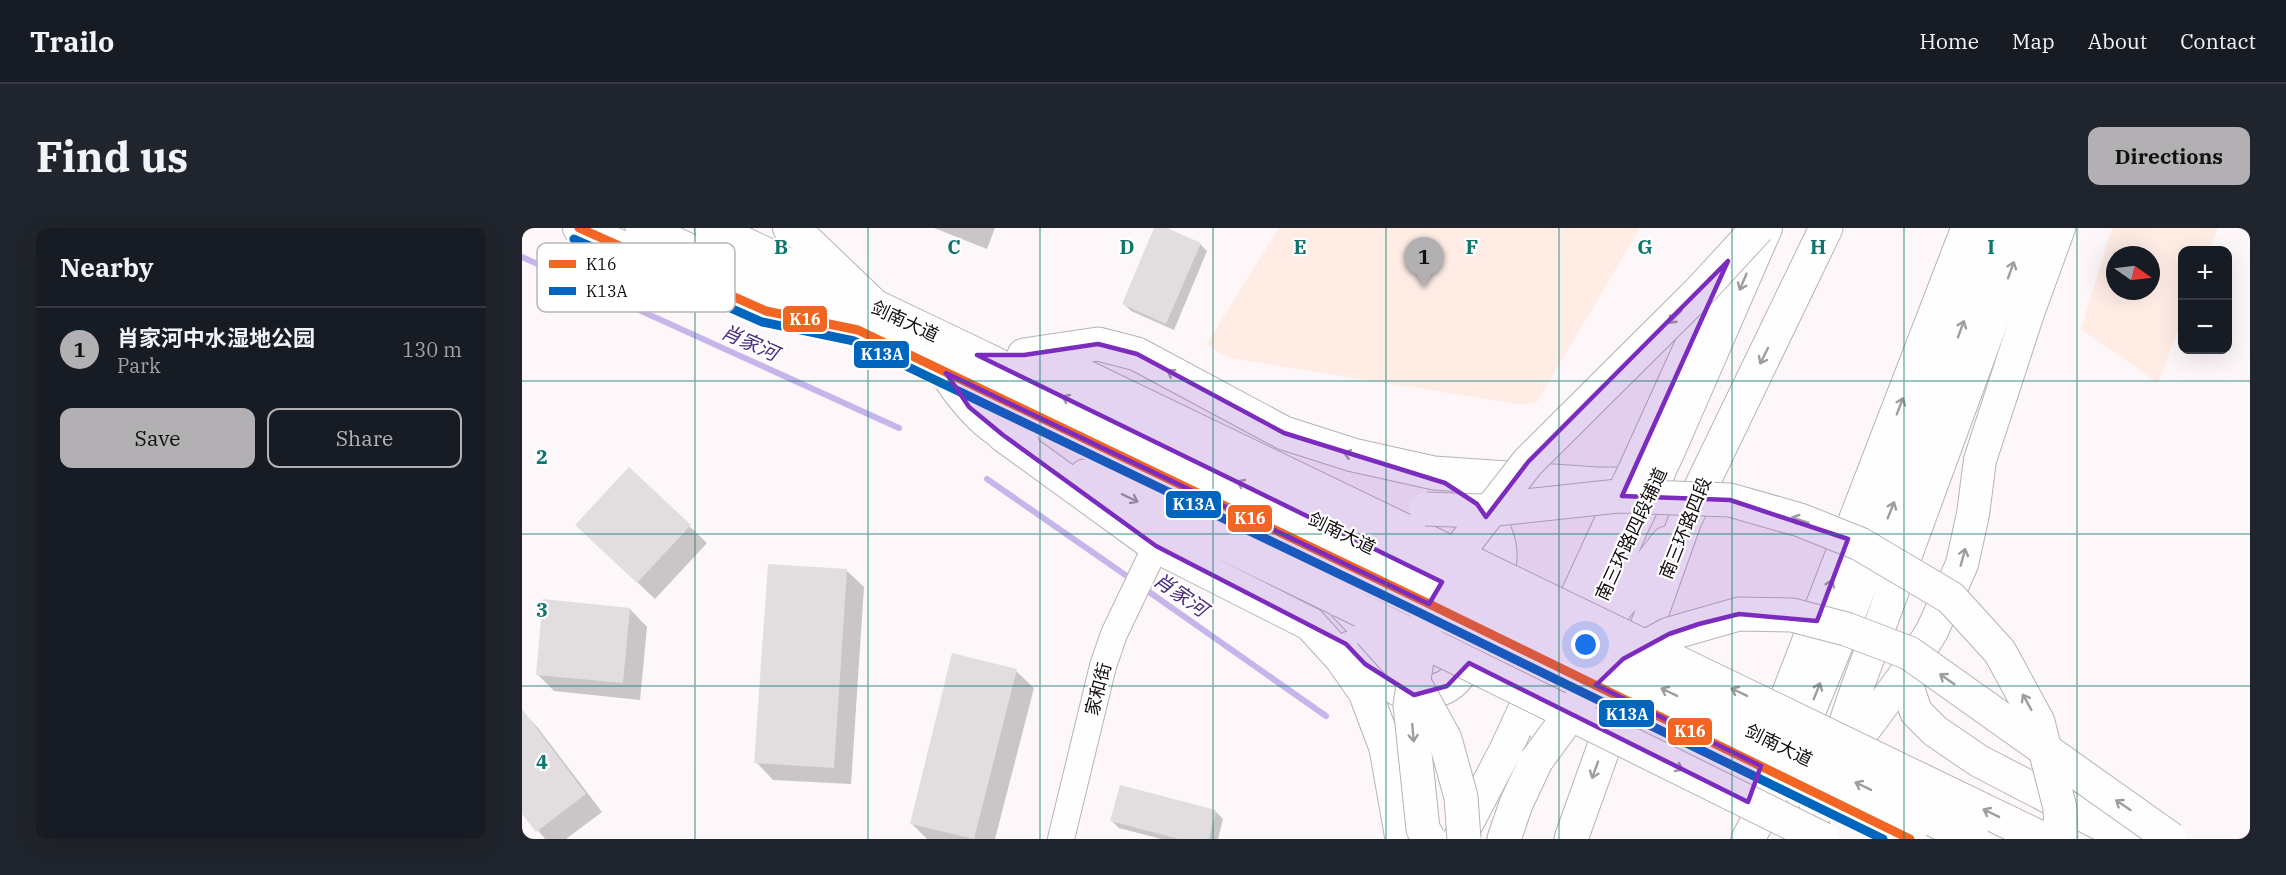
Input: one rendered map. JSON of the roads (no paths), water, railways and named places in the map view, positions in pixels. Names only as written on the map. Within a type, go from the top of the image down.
[{"type":"highway","name":"剑南大道","points":[[642,228],[679,243]]},
{"type":"highway","name":"剑南大道","points":[[711,228],[867,319],[946,373],[1431,575],[1910,839]]},
{"type":"highway","points":[[1429,839],[1423,829],[1410,705],[1418,654],[1435,593],[1466,542],[1528,462],[1698,293],[1758,228]]},
{"type":"highway","name":"南三环路四段","points":[[1571,839],[1685,520],[1826,228]]},
{"type":"highway","points":[[1734,839],[1968,228]]},
{"type":"highway","points":[[1748,839],[1796,744],[1923,432],[1999,228]]},
{"type":"highway","name":"剑南大道","points":[[735,266],[867,319],[977,355],[1973,839]]},
{"type":"highway","points":[[1024,355],[1098,344],[1137,354],[1284,433],[1353,456],[1434,473],[1597,484],[1639,484],[1638,481]]},
{"type":"highway","points":[[977,355],[1030,355],[1082,375],[1292,475],[1365,497],[1426,509],[1479,511],[1618,496],[1731,500],[1800,520],[1860,544],[1952,598],[2000,652],[2038,722],[2060,808],[2061,839]]},
{"type":"highway","points":[[946,373],[969,407],[1150,559],[1310,624],[1346,644],[1365,664],[1400,690],[1414,695],[1447,686],[1464,669],[1478,640],[1495,591],[1500,552],[1493,530],[1477,504],[1445,483],[1403,466]]},
{"type":"highway","points":[[1003,435],[1823,839]]},
{"type":"highway","points":[[1292,475],[1431,575],[2043,839]]},
{"type":"highway","points":[[1574,662],[1685,520]]},
{"type":"highway","points":[[1340,600],[1412,679],[1432,713],[1445,739],[1461,797],[1464,839]]},
{"type":"highway","points":[[1504,839],[1516,804],[1536,762],[1583,697],[1623,659],[1669,634],[1739,614],[1792,615],[1846,629],[1909,653],[2170,839]]},
{"type":"highway","points":[[1310,624],[1341,658],[1365,692],[1386,748],[1402,839]]},
{"type":"main road","points":[[579,228],[612,243]]},
{"type":"main road","points":[[789,228],[800,234],[867,319]]},
{"type":"main road","points":[[1459,839],[1638,481],[1742,228]]},
{"type":"main road","name":"南三环路四段辅道","points":[[1496,839],[1632,527],[1638,481],[1766,228]]},
{"type":"main road","points":[[1806,839],[1823,784],[2026,228]]},
{"type":"main road","points":[[1823,784],[1904,676],[1932,632],[1962,564],[1973,514],[1980,460],[2028,313],[2059,228]]},
{"type":"main road","points":[[735,298],[766,312],[867,319]]},
{"type":"main road","points":[[1904,676],[1916,712],[1935,731],[1979,761],[2129,839]]},
{"type":"main road","points":[[1888,839],[1893,823],[1916,794],[1979,761]]},
{"type":"street","name":"家和街","points":[[1061,839],[1103,666],[1114,634],[1150,559]]},
{"type":"waterway","name":"肖家河","points":[[522,257],[537,264]]},
{"type":"waterway","name":"肖家河","points":[[643,312],[899,428]]},
{"type":"waterway","name":"肖家河","points":[[987,479],[1134,581]]},
{"type":"waterway","name":"肖家河","points":[[1142,587],[1326,716]]},
{"type":"place","name":"肖家河中水湿地公园","points":[[1424,287]]}]
